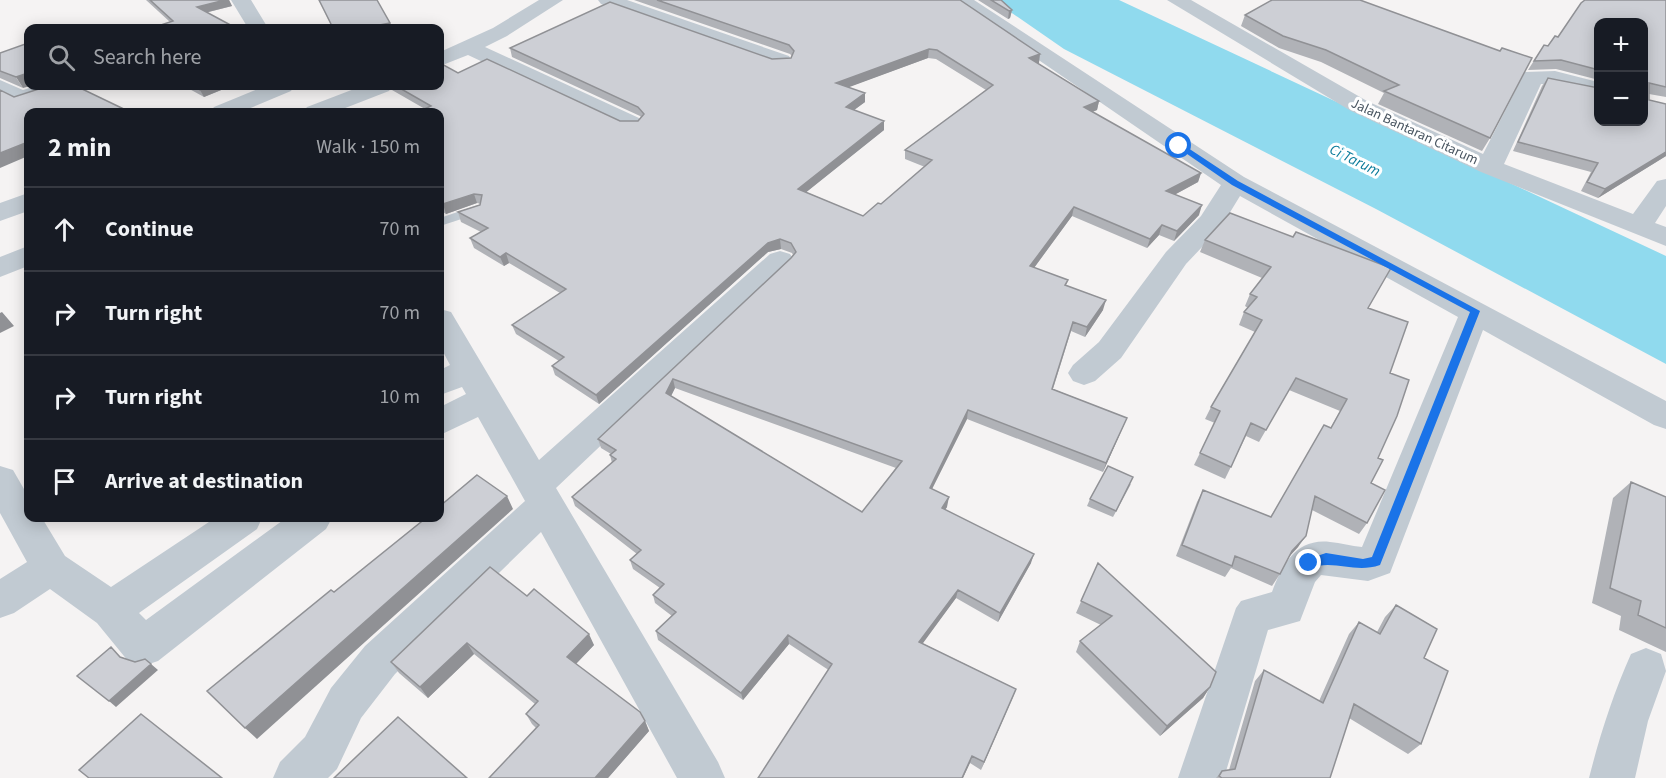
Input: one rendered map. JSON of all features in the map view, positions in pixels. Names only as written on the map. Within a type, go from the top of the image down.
[{"type":"street","points":[[241,0],[256,24]]},
{"type":"street","points":[[444,58],[500,32],[553,0]]},
{"type":"street","points":[[608,0],[780,62]]},
{"type":"street","points":[[962,0],[1235,183],[1666,416]]},
{"type":"street","name":"Jalan Bantaran Citarum","points":[[1177,0],[1359,106],[1490,167],[1666,237]]},
{"type":"street","points":[[468,47],[631,123]]},
{"type":"street","points":[[1490,167],[1533,77],[1555,78],[1594,88]]},
{"type":"street","points":[[0,87],[21,99],[45,90]]},
{"type":"street","points":[[231,108],[274,90]]},
{"type":"street","points":[[296,90],[310,108]]},
{"type":"street","points":[[323,108],[371,90]]},
{"type":"street","points":[[1084,373],[1110,350],[1176,258],[1211,220],[1235,183]]},
{"type":"street","points":[[1639,226],[1666,187]]},
{"type":"street","points":[[0,213],[24,203]]},
{"type":"street","points":[[0,268],[24,257]]},
{"type":"street","points":[[296,778],[321,753],[346,703],[380,660],[540,494],[780,260]]},
{"type":"street","points":[[1202,778],[1250,621],[1255,614],[1286,608],[1299,573],[1309,563],[1326,558],[1363,564],[1376,561],[1475,311]]},
{"type":"street","points":[[444,330],[464,384],[540,494],[702,778]]},
{"type":"street","points":[[444,416],[464,384]]},
{"type":"street","points":[[0,480],[24,521]]},
{"type":"street","points":[[24,522],[51,568],[111,610],[143,647],[309,522]]},
{"type":"street","points":[[111,610],[238,522]]},
{"type":"street","points":[[0,600],[51,568]]},
{"type":"street","points":[[1612,778],[1626,721],[1646,668]]},
{"type":"lane","points":[[444,221],[478,209]]},
{"type":"water","name":"Ci Tarum","points":[[993,0],[1119,0],[1666,256],[1666,364],[1376,209],[1064,49]]},
{"type":"building","points":[[150,0],[225,0],[197,7],[229,24],[164,24],[173,21]]},
{"type":"building","points":[[319,0],[377,0],[390,23],[385,24],[331,24]]},
{"type":"building","points":[[657,0],[960,0],[1040,54],[1029,58],[1099,101],[1084,107],[1201,173],[1166,191],[1202,205],[1177,231],[1162,225],[1150,239],[1074,207],[1030,266],[1068,280],[1065,285],[1106,300],[1087,327],[1073,322],[1052,389],[1127,418],[1106,463],[968,410],[930,488],[949,497],[942,508],[1034,554],[1000,613],[958,590],[919,642],[1016,689],[984,762],[972,756],[962,778],[758,778],[832,664],[788,635],[741,693],[656,631],[676,612],[653,595],[664,584],[630,560],[641,550],[572,497],[616,459],[610,455],[616,450],[598,439],[791,258],[796,252],[791,243],[780,239],[768,243],[596,395],[552,366],[564,357],[512,325],[566,289],[506,253],[500,257],[470,238],[488,228],[458,212],[480,205],[482,195],[474,194],[444,204],[444,108],[427,108],[431,106],[403,90],[444,90],[444,65],[458,73],[487,59],[620,121],[638,121],[644,114],[638,107],[510,48],[610,2],[772,59],[791,58],[794,51],[789,45]],"holes":[[[929,49],[937,50],[993,85],[905,150],[932,160],[881,204],[878,203],[863,216],[798,189],[884,121],[846,107],[865,93],[836,83]],[[673,379],[902,461],[862,512],[666,393]]]},
{"type":"building","points":[[991,0],[1001,0],[1012,10],[1009,11]]},
{"type":"building","points":[[1272,0],[1360,0],[1500,51],[1502,48],[1532,58],[1490,138],[1384,91],[1399,85],[1326,50],[1283,36],[1245,15]]},
{"type":"building","points":[[1585,0],[1666,0],[1666,87],[1649,83],[1649,100],[1666,104],[1666,152],[1605,189],[1587,182],[1598,163],[1518,142],[1548,78],[1594,87],[1594,126],[1648,126],[1648,18],[1594,18],[1594,69],[1561,60],[1534,61],[1544,45],[1548,46],[1555,36],[1558,37]]},
{"type":"building","points":[[24,44],[24,74],[16,77],[0,71],[0,53]]},
{"type":"building","points":[[0,90],[14,97],[36,90],[84,90],[122,108],[24,108],[24,144],[0,153]]},
{"type":"building","points":[[1230,213],[1293,237],[1296,232],[1391,268],[1368,308],[1408,322],[1390,373],[1409,380],[1397,416],[1378,458],[1383,460],[1371,483],[1385,490],[1367,523],[1315,496],[1306,536],[1292,551],[1280,574],[1235,556],[1232,566],[1182,545],[1203,490],[1271,517],[1324,425],[1331,428],[1347,399],[1296,378],[1266,430],[1251,423],[1231,467],[1200,453],[1220,411],[1211,407],[1262,320],[1244,312],[1257,297],[1250,294],[1271,267],[1205,240]]},
{"type":"building","points":[[1108,466],[1133,477],[1116,511],[1090,499]]},
{"type":"building","points":[[477,475],[507,496],[245,728],[207,691],[331,590],[334,592],[421,522],[444,522],[444,503]]},
{"type":"building","points":[[1631,482],[1666,497],[1666,628],[1638,615],[1641,601],[1610,588]]},
{"type":"building","points":[[1098,563],[1216,672],[1210,687],[1167,726],[1080,641],[1112,616],[1081,601]]},
{"type":"building","points":[[490,567],[527,596],[534,589],[589,634],[567,657],[640,712],[645,721],[595,778],[489,778],[539,725],[526,714],[538,701],[467,643],[420,687],[391,662]]},
{"type":"building","points":[[1396,605],[1437,629],[1424,658],[1448,671],[1421,744],[1354,704],[1330,778],[1222,778],[1219,776],[1222,771],[1235,769],[1264,670],[1323,703],[1359,622],[1380,634]]},
{"type":"building","points":[[111,647],[120,657],[135,662],[145,659],[151,664],[109,701],[77,676]]},
{"type":"building","points":[[141,714],[222,778],[89,778],[79,770]]},
{"type":"building","points":[[398,717],[467,778],[334,778]]},
{"type":"route","points":[[1179,146],[1235,183],[1475,311],[1376,561],[1372,564],[1363,564],[1326,558],[1309,563]]}]
